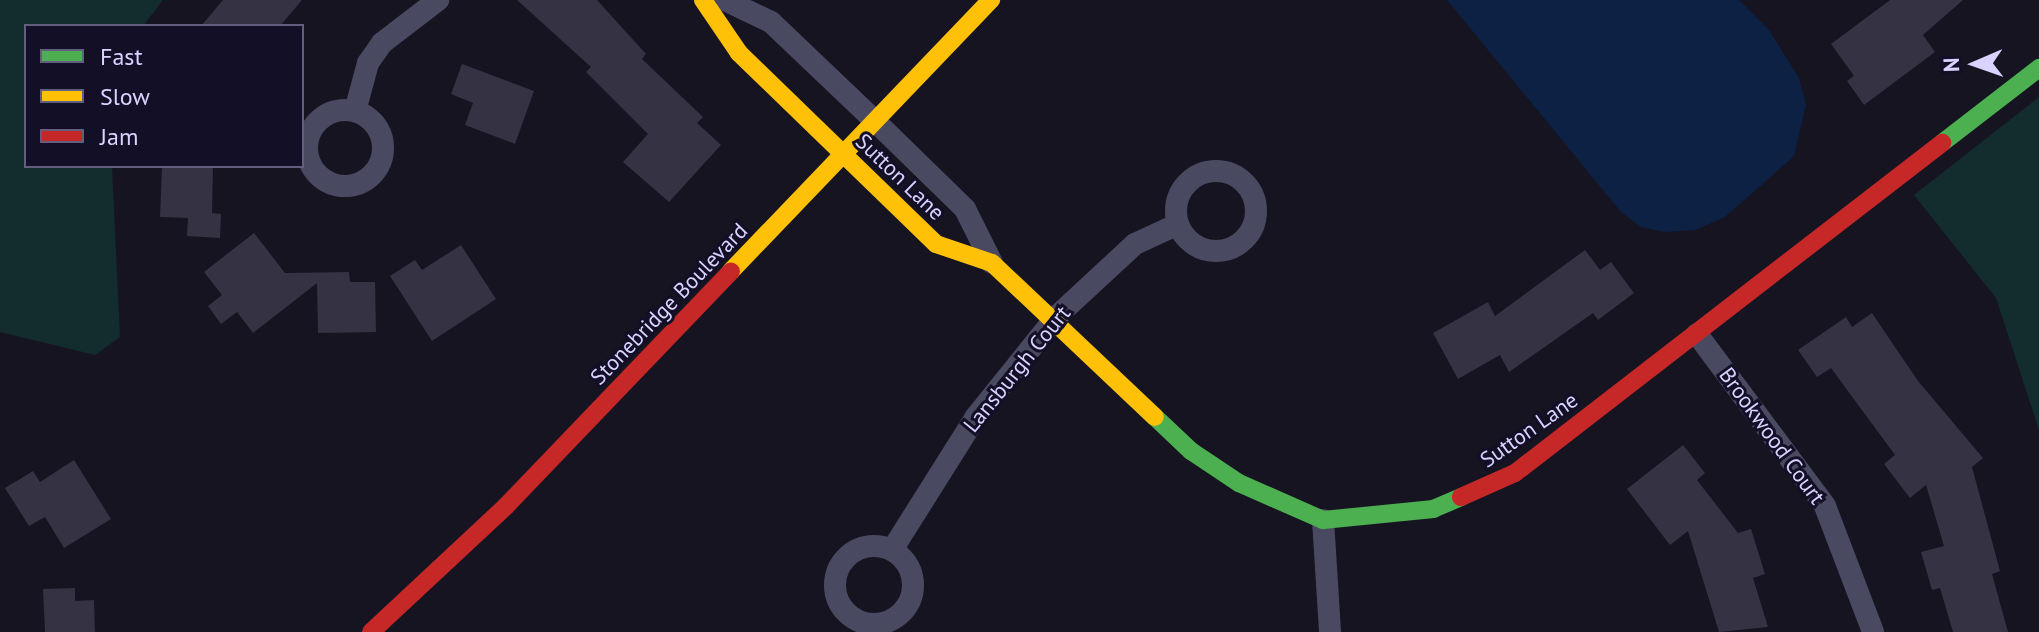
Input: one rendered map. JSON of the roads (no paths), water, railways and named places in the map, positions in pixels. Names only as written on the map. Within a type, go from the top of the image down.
[{"type":"street","points":[[355,111],[363,77],[382,43],[438,0]]},
{"type":"street","name":"Sutton Lane","points":[[703,0],[739,53],[936,244],[992,263],[1055,318],[1191,451],[1239,483],[1323,520],[1433,509],[1495,485],[1697,334],[2039,68]]},
{"type":"street","points":[[725,0],[771,22],[965,209],[992,263]]},
{"type":"street","name":"Stonebridge Boulevard","points":[[373,631],[506,506],[845,158],[991,0]]},
{"type":"street","name":"Lansburgh Court","points":[[892,550],[975,418],[1055,318],[1135,244],[1178,224]]},
{"type":"street","name":"Brookwood Court","points":[[1697,334],[1825,506],[1873,632]]},
{"type":"street","points":[[1323,520],[1330,632]]},
{"type":"water","points":[[1447,0],[1739,0],[1769,30],[1799,78],[1806,105],[1794,156],[1725,217],[1695,230],[1665,232],[1641,227],[1621,212]]}]
